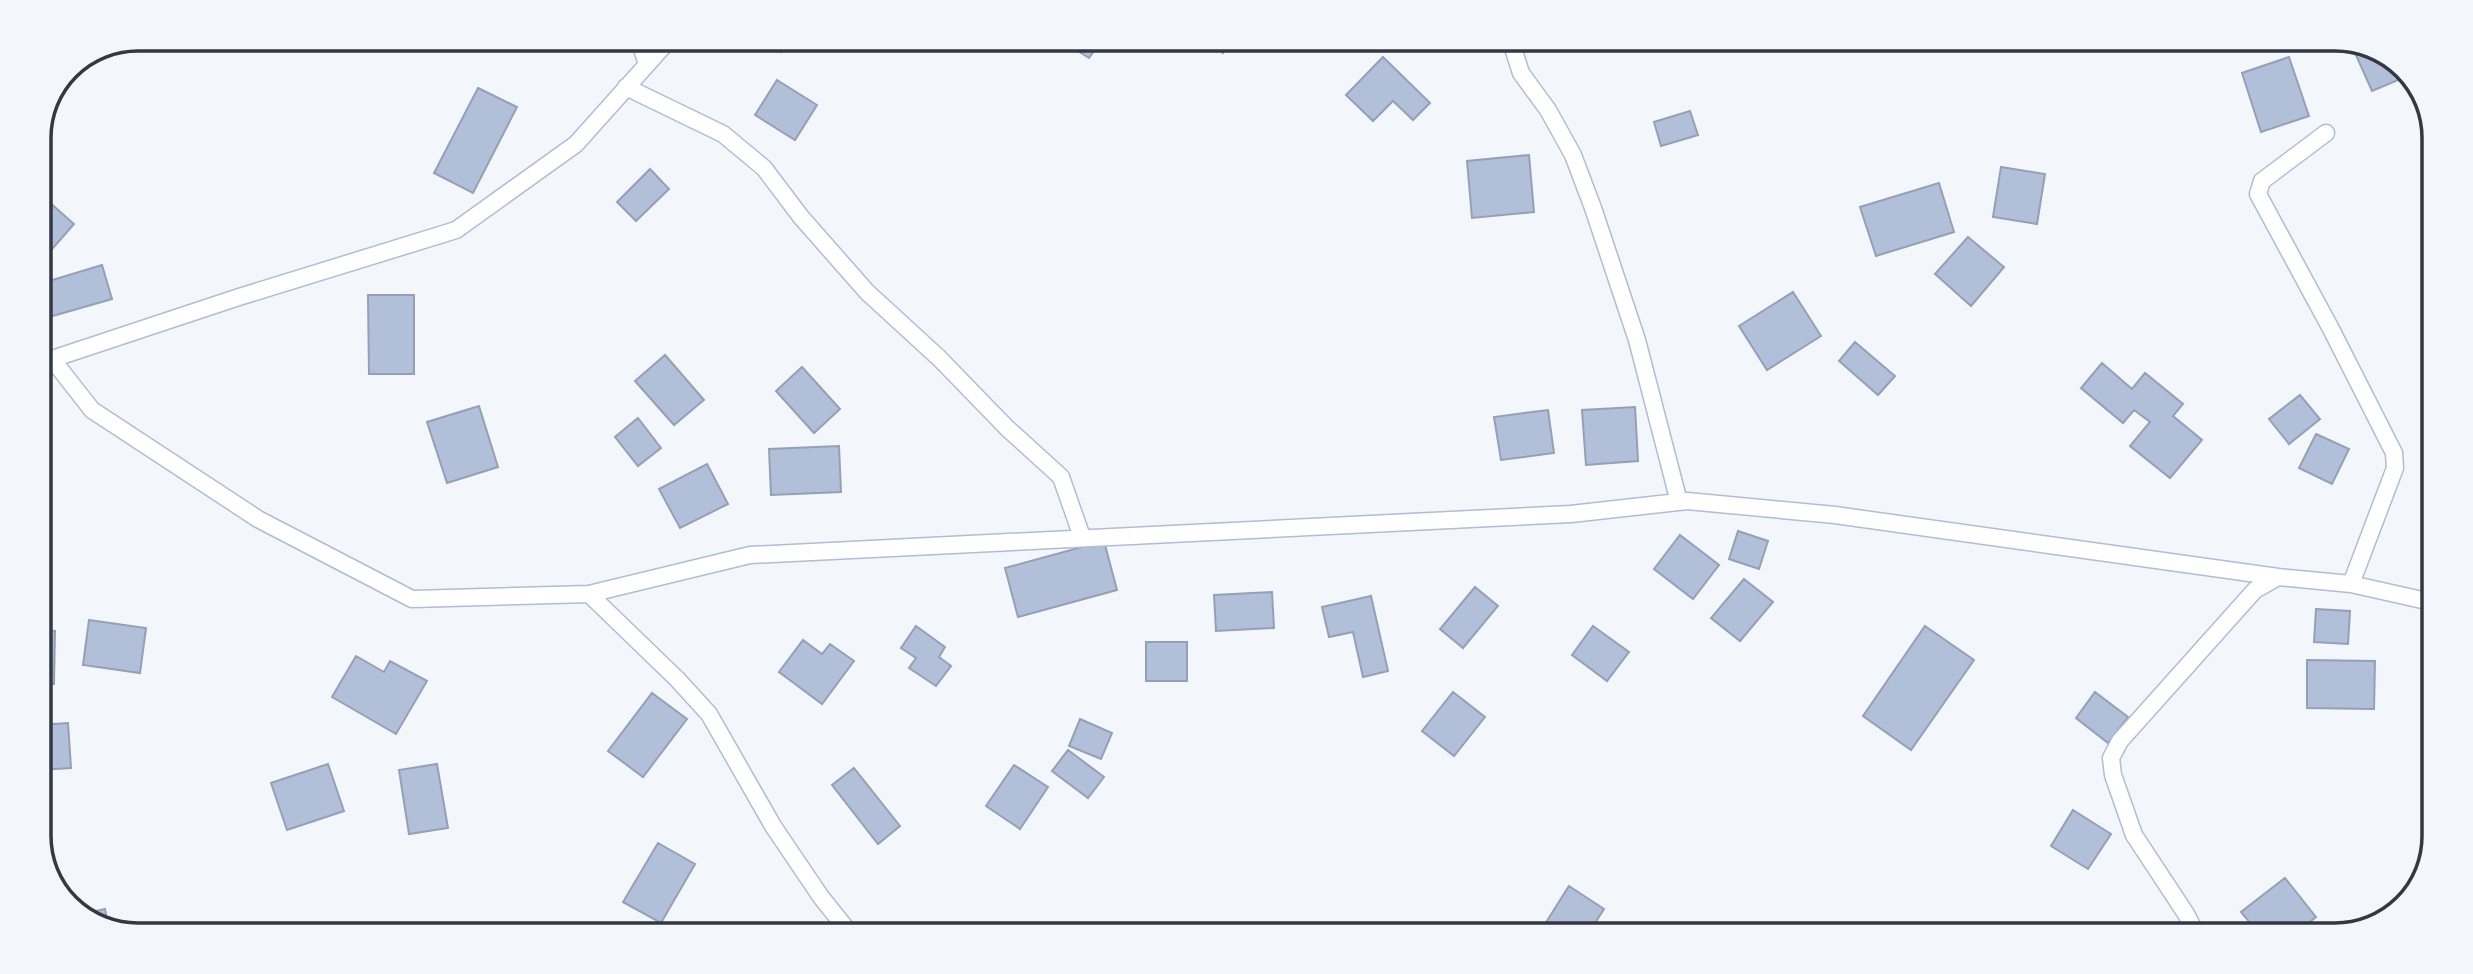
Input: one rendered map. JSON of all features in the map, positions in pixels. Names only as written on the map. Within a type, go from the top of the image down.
[{"type":"street","points":[[643,51],[647,64]]},
{"type":"street","points":[[51,356],[456,230],[576,144],[659,51]]},
{"type":"street","points":[[1514,51],[1521,73],[1548,110],[1573,155],[1593,208],[1637,340],[1679,502]]},
{"type":"street","points":[[626,87],[723,134],[764,168],[867,292],[1061,477],[1083,537]]},
{"type":"street","points":[[2326,133],[2262,181],[2258,194],[2394,453],[2395,468],[2351,584]]},
{"type":"street","points":[[51,365],[92,410],[258,519],[412,598],[589,594],[750,555],[1570,514],[1679,502],[1835,514],[2278,577],[2351,584],[2422,600]]},
{"type":"street","points":[[2190,923],[2134,835],[2116,785],[2112,758],[2120,741],[2255,590],[2278,577]]},
{"type":"street","points":[[589,594],[659,661],[709,714],[773,826],[842,923]]},
{"type":"building","points":[[1078,51],[1094,51],[1089,58]]},
{"type":"building","points":[[2355,53],[2374,60],[2400,79],[2372,91]]},
{"type":"building","points":[[1383,57],[1430,103],[1413,120],[1393,101],[1373,121],[1346,95]]},
{"type":"building","points":[[2289,57],[2309,116],[2261,132],[2242,73]]},
{"type":"building","points":[[777,80],[817,105],[795,140],[755,115]]},
{"type":"building","points":[[478,88],[517,107],[473,193],[434,173]]},
{"type":"building","points":[[1690,111],[1698,135],[1661,146],[1654,122]]},
{"type":"building","points":[[1529,155],[1534,212],[1472,218],[1467,161]]},
{"type":"building","points":[[2001,167],[2045,174],[2037,224],[1993,217]]},
{"type":"building","points":[[650,169],[669,189],[636,221],[617,202]]},
{"type":"building","points":[[1939,183],[1954,232],[1876,256],[1860,207]]},
{"type":"building","points":[[51,204],[74,224],[51,250]]},
{"type":"building","points":[[1968,237],[2004,267],[1971,306],[1935,274]]},
{"type":"building","points":[[102,265],[112,299],[51,317],[51,280]]},
{"type":"building","points":[[1793,292],[1821,336],[1767,370],[1739,326]]},
{"type":"building","points":[[368,295],[414,295],[414,374],[369,374]]},
{"type":"building","points":[[1855,342],[1895,376],[1878,395],[1839,361]]},
{"type":"building","points":[[665,355],[704,400],[674,425],[635,381]]},
{"type":"building","points":[[2102,363],[2132,389],[2145,373],[2183,404],[2173,416],[2202,440],[2170,478],[2130,446],[2150,422],[2134,410],[2123,423],[2081,388]]},
{"type":"building","points":[[802,367],[840,409],[814,433],[776,391]]},
{"type":"building","points":[[2300,395],[2320,419],[2289,444],[2269,419]]},
{"type":"building","points":[[479,406],[498,467],[447,483],[427,422]]},
{"type":"building","points":[[1635,407],[1638,461],[1586,465],[1582,410]]},
{"type":"building","points":[[1548,410],[1554,453],[1501,460],[1494,417]]},
{"type":"building","points":[[638,418],[661,448],[638,466],[615,437]]},
{"type":"building","points":[[2316,434],[2349,449],[2332,484],[2299,468]]},
{"type":"building","points":[[839,446],[841,492],[771,495],[769,449]]},
{"type":"building","points":[[707,464],[728,504],[680,528],[659,489]]},
{"type":"building","points":[[1738,531],[1768,541],[1759,569],[1729,559]]},
{"type":"building","points":[[1680,535],[1719,565],[1693,599],[1654,569]]},
{"type":"building","points":[[1104,541],[1117,590],[1018,617],[1005,568]]},
{"type":"building","points":[[1744,579],[1773,602],[1740,641],[1711,618]]},
{"type":"building","points":[[1475,587],[1498,606],[1463,648],[1440,629]]},
{"type":"building","points":[[1272,592],[1274,628],[1216,631],[1214,595]]},
{"type":"building","points":[[1371,596],[1388,671],[1363,677],[1353,632],[1329,637],[1322,607]]},
{"type":"building","points":[[2316,609],[2350,611],[2348,644],[2314,642]]},
{"type":"building","points":[[89,620],[146,628],[140,673],[83,665]]},
{"type":"building","points":[[916,626],[945,647],[939,657],[951,666],[936,686],[909,668],[916,658],[901,648]]},
{"type":"building","points":[[1593,626],[1629,652],[1607,681],[1572,655]]},
{"type":"building","points":[[1925,626],[1974,660],[1911,750],[1863,716]]},
{"type":"building","points":[[51,631],[55,631],[54,684],[51,684]]},
{"type":"building","points":[[803,640],[822,654],[830,644],[854,661],[822,704],[779,672]]},
{"type":"building","points":[[1146,642],[1187,642],[1187,681],[1146,681]]},
{"type":"building","points":[[356,656],[384,672],[390,661],[427,681],[396,734],[332,697]]},
{"type":"building","points":[[2307,660],[2375,661],[2374,709],[2307,708]]},
{"type":"building","points":[[1453,692],[1485,717],[1454,756],[1422,731]]},
{"type":"building","points":[[2095,692],[2128,717],[2108,743],[2076,718]]},
{"type":"building","points":[[652,693],[687,719],[643,777],[608,751]]},
{"type":"building","points":[[1080,719],[1112,733],[1101,759],[1069,746]]},
{"type":"building","points":[[68,723],[71,768],[51,769],[51,724]]},
{"type":"building","points":[[1068,750],[1104,777],[1088,798],[1052,771]]},
{"type":"building","points":[[328,764],[344,811],[287,830],[271,783]]},
{"type":"building","points":[[437,764],[448,828],[409,834],[399,770]]},
{"type":"building","points":[[1014,765],[1048,787],[1020,829],[986,806]]},
{"type":"building","points":[[854,768],[900,826],[878,844],[832,785]]},
{"type":"building","points":[[2073,810],[2111,834],[2088,869],[2051,846]]},
{"type":"building","points":[[658,843],[695,864],[661,923],[623,902]]},
{"type":"building","points":[[2285,878],[2316,917],[2308,923],[2250,923],[2241,912]]},
{"type":"building","points":[[1569,886],[1604,909],[1595,923],[1546,923]]},
{"type":"building","points":[[105,909],[107,918],[94,912]]}]
